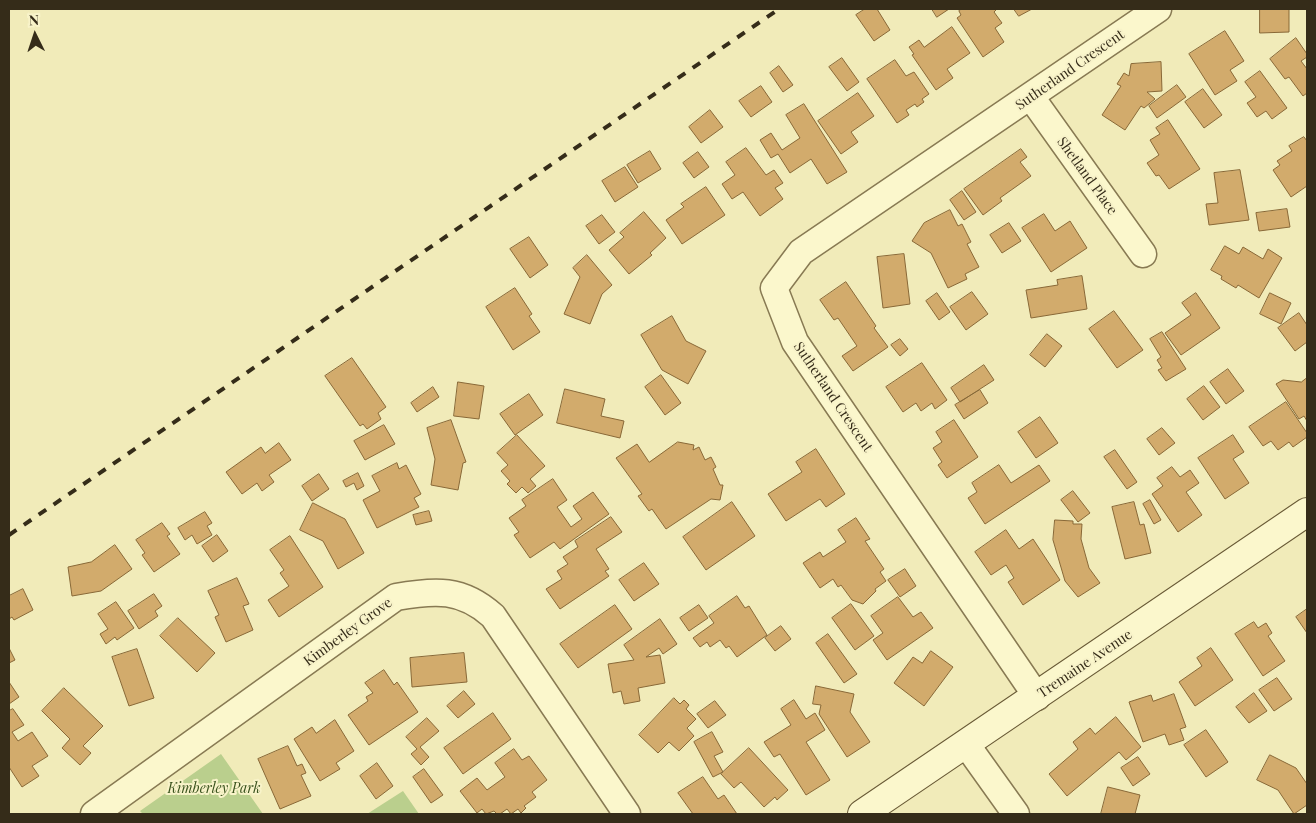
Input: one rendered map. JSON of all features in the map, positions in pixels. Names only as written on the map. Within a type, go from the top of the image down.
[{"type":"main road","name":"Tremaine Avenue","points":[[862,814],[1307,512]]},
{"type":"street","name":"Sutherland Crescent","points":[[1037,697],[795,342],[774,288],[802,252],[1158,9]]},
{"type":"street","name":"Shetland Place","points":[[1030,97],[1143,254]]},
{"type":"street","name":"Kimberley Grove","points":[[94,814],[396,598],[427,592],[453,593],[479,603],[493,616],[627,814]]},
{"type":"street","points":[[966,744],[1016,814]]},
{"type":"green space","name":"Kimberley Park","points":[[221,754],[263,814],[143,814],[140,811]]},
{"type":"green space","points":[[403,791],[419,814],[367,814]]},
{"type":"building","points":[[865,9],[877,9],[890,30],[874,41],[856,15]]},
{"type":"building","points":[[932,9],[949,9],[937,17]]},
{"type":"building","points":[[962,9],[997,9],[994,12],[1002,23],[995,28],[1004,42],[983,57],[957,18],[961,15],[959,11]]},
{"type":"building","points":[[1014,9],[1032,9],[1019,16]]},
{"type":"building","points":[[1260,9],[1289,9],[1289,32],[1260,33]]},
{"type":"building","points":[[952,27],[970,53],[947,69],[953,78],[936,90],[912,55],[914,54],[909,47],[919,40],[924,47]]},
{"type":"building","points":[[1225,31],[1244,61],[1230,70],[1237,81],[1215,95],[1189,54]]},
{"type":"building","points":[[1296,38],[1307,54],[1307,57],[1301,61],[1307,69],[1307,93],[1303,96],[1289,77],[1285,79],[1270,59]]},
{"type":"building","points":[[842,58],[859,82],[847,91],[829,67]]},
{"type":"building","points":[[895,60],[906,76],[914,72],[929,94],[922,99],[924,102],[917,107],[915,104],[906,110],[909,115],[897,123],[867,79]]},
{"type":"building","points":[[1161,62],[1162,91],[1147,92],[1155,99],[1144,108],[1141,106],[1125,130],[1102,115],[1121,86],[1117,84],[1124,73],[1129,76],[1131,64]]},
{"type":"building","points":[[779,66],[793,85],[783,92],[770,73]]},
{"type":"building","points":[[1260,71],[1287,108],[1272,119],[1266,111],[1257,117],[1247,103],[1256,97],[1245,82]]},
{"type":"building","points":[[1177,85],[1186,97],[1157,118],[1149,106]]},
{"type":"building","points":[[761,86],[772,102],[751,117],[739,101]]},
{"type":"building","points":[[1203,89],[1222,115],[1204,128],[1185,102]]},
{"type":"building","points":[[858,93],[874,116],[851,132],[858,142],[841,154],[818,121]]},
{"type":"building","points":[[804,104],[847,172],[827,184],[811,159],[790,173],[778,154],[771,158],[760,140],[771,133],[782,150],[800,138],[786,115]]},
{"type":"building","points":[[710,110],[723,127],[701,143],[689,127]]},
{"type":"building","points":[[1168,120],[1200,169],[1169,189],[1159,175],[1156,176],[1147,163],[1159,155],[1150,140],[1160,134],[1156,128]]},
{"type":"building","points":[[1304,137],[1307,141],[1307,186],[1291,197],[1273,170],[1280,165],[1277,161],[1292,151],[1289,146]]},
{"type":"building","points":[[746,148],[766,175],[774,170],[783,183],[775,188],[783,199],[760,216],[743,192],[732,199],[722,184],[735,175],[726,162]]},
{"type":"building","points":[[1021,149],[1027,157],[1020,162],[1031,176],[1000,198],[1002,201],[983,215],[964,189]]},
{"type":"building","points":[[650,151],[661,169],[638,183],[627,165]]},
{"type":"building","points":[[698,152],[709,167],[694,178],[683,163]]},
{"type":"building","points":[[625,167],[638,187],[615,202],[602,181]]},
{"type":"building","points":[[1240,170],[1249,220],[1209,225],[1206,204],[1218,203],[1214,173]]},
{"type":"building","points":[[706,187],[725,215],[682,244],[666,220],[684,207],[681,204]]},
{"type":"building","points":[[962,191],[976,212],[964,220],[950,200]]},
{"type":"building","points":[[1287,209],[1290,227],[1259,231],[1256,213]]},
{"type":"building","points":[[950,210],[958,226],[962,224],[971,242],[967,244],[979,267],[965,274],[967,279],[948,288],[931,253],[912,241],[924,223]]},
{"type":"building","points":[[644,212],[666,238],[650,253],[652,255],[629,274],[609,250],[624,237],[620,233]]},
{"type":"building","points":[[1044,214],[1055,231],[1070,221],[1087,248],[1051,272],[1022,228]]},
{"type":"building","points":[[602,215],[615,232],[599,244],[586,226]]},
{"type":"building","points":[[1009,223],[1021,241],[1002,253],[990,235]]},
{"type":"building","points":[[529,237],[548,265],[530,278],[510,249]]},
{"type":"building","points":[[1225,246],[1239,254],[1243,247],[1263,259],[1268,249],[1282,258],[1259,298],[1238,285],[1236,288],[1221,279],[1222,276],[1211,270]]},
{"type":"building","points":[[904,254],[910,304],[883,308],[877,257]]},
{"type":"building","points":[[587,255],[612,285],[602,294],[590,324],[564,314],[580,277],[573,268]]},
{"type":"building","points":[[1082,276],[1087,309],[1031,318],[1026,290],[1058,285],[1057,280]]},
{"type":"building","points":[[846,282],[888,347],[853,371],[842,356],[857,346],[838,318],[834,320],[820,300]]},
{"type":"building","points":[[515,288],[532,314],[529,316],[540,332],[513,350],[486,307]]},
{"type":"building","points":[[972,292],[988,314],[966,330],[950,307]]},
{"type":"building","points":[[937,293],[950,312],[939,320],[926,301]]},
{"type":"building","points":[[1196,293],[1220,328],[1181,355],[1165,333],[1191,315],[1182,303]]},
{"type":"building","points":[[1270,293],[1291,303],[1281,324],[1260,314]]},
{"type":"building","points":[[1114,311],[1143,350],[1117,368],[1089,329]]},
{"type":"building","points":[[1299,313],[1307,325],[1307,342],[1295,351],[1278,328]]},
{"type":"building","points":[[672,316],[686,341],[706,351],[688,384],[662,370],[641,335]]},
{"type":"building","points":[[1162,332],[1186,369],[1166,381],[1158,370],[1162,368],[1157,360],[1161,357],[1150,339]]},
{"type":"building","points":[[1047,334],[1062,346],[1045,367],[1030,355]]},
{"type":"building","points":[[900,339],[908,349],[900,356],[891,345]]},
{"type":"building","points":[[352,358],[386,407],[378,413],[381,419],[367,429],[363,424],[360,426],[325,376]]},
{"type":"building","points":[[922,363],[947,400],[935,409],[932,403],[921,411],[916,403],[903,412],[886,387]]},
{"type":"building","points":[[984,365],[994,380],[960,402],[951,388]]},
{"type":"building","points":[[1228,369],[1244,391],[1226,404],[1210,382]]},
{"type":"building","points":[[661,375],[681,403],[665,415],[645,387]]},
{"type":"building","points":[[1307,378],[1307,421],[1304,416],[1299,419],[1276,384],[1283,380],[1301,382]]},
{"type":"building","points":[[458,382],[484,386],[479,419],[454,416]]},
{"type":"building","points":[[1204,386],[1220,407],[1203,420],[1187,399]]},
{"type":"building","points":[[433,387],[439,397],[417,412],[411,403]]},
{"type":"building","points":[[565,389],[605,399],[601,416],[624,421],[620,438],[557,423]]},
{"type":"building","points":[[980,390],[988,403],[964,419],[955,405]]},
{"type":"building","points":[[529,394],[543,415],[515,435],[500,414]]},
{"type":"building","points":[[1286,402],[1307,433],[1307,437],[1293,447],[1289,442],[1278,450],[1271,441],[1263,446],[1249,427]]},
{"type":"building","points":[[1040,417],[1058,443],[1036,458],[1018,432]]},
{"type":"building","points":[[451,420],[466,462],[463,463],[458,490],[431,485],[435,459],[427,428]]},
{"type":"building","points":[[954,420],[978,457],[947,478],[938,465],[942,462],[933,448],[942,442],[936,432]]},
{"type":"building","points":[[384,425],[395,444],[365,460],[354,441]]},
{"type":"building","points":[[1162,428],[1175,443],[1159,455],[1147,439]]},
{"type":"building","points":[[517,435],[545,466],[530,479],[536,486],[528,493],[522,487],[516,493],[507,484],[510,481],[501,471],[508,465],[497,453]]},
{"type":"building","points":[[1233,435],[1244,452],[1233,459],[1249,483],[1225,499],[1198,458]]},
{"type":"building","points":[[678,442],[694,445],[693,450],[699,447],[705,460],[711,457],[716,467],[713,469],[720,485],[723,485],[720,500],[711,499],[666,529],[652,509],[649,511],[638,496],[642,494],[616,458],[637,444],[649,462]]},
{"type":"building","points":[[279,443],[291,460],[269,475],[274,482],[262,491],[257,483],[242,494],[226,472],[261,447],[265,453]]},
{"type":"building","points":[[816,449],[845,494],[826,507],[820,499],[786,521],[768,494],[802,472],[796,462]]},
{"type":"building","points":[[1115,450],[1137,482],[1127,489],[1104,457]]},
{"type":"building","points":[[397,463],[399,469],[406,465],[421,494],[414,498],[419,507],[377,528],[363,500],[380,491],[372,476]]},
{"type":"building","points":[[999,465],[1011,483],[1039,465],[1050,481],[985,524],[968,498],[977,492],[972,483]]},
{"type":"building","points":[[1172,467],[1180,477],[1190,470],[1199,483],[1186,492],[1202,515],[1178,532],[1152,494],[1163,486],[1157,478]]},
{"type":"building","points":[[358,473],[364,486],[357,490],[354,483],[346,487],[343,481]]},
{"type":"building","points":[[319,474],[329,489],[312,501],[302,486]]},
{"type":"building","points":[[553,479],[567,500],[557,507],[571,527],[582,519],[573,506],[593,492],[609,514],[560,549],[554,542],[530,558],[514,535],[519,532],[509,518],[526,506],[522,500]]},
{"type":"building","points":[[1073,491],[1090,513],[1078,522],[1061,500]]},
{"type":"building","points":[[1150,500],[1161,520],[1154,524],[1143,504]]},
{"type":"building","points":[[732,502],[755,536],[706,570],[683,537]]},
{"type":"building","points":[[1134,502],[1140,525],[1144,524],[1151,553],[1125,559],[1112,507]]},
{"type":"building","points":[[313,503],[345,519],[364,553],[338,569],[323,541],[300,530]]},
{"type":"building","points":[[429,511],[432,521],[416,525],[413,515]]},
{"type":"building","points":[[205,512],[212,523],[207,526],[212,535],[197,544],[192,535],[185,540],[178,528]]},
{"type":"building","points":[[611,517],[622,532],[596,549],[609,569],[605,571],[609,576],[560,609],[546,589],[562,579],[557,571],[568,564],[563,557],[578,547],[575,541]]},
{"type":"building","points":[[856,518],[870,539],[865,541],[884,569],[880,572],[886,581],[875,589],[876,591],[863,604],[852,600],[841,585],[838,587],[833,579],[820,588],[803,563],[820,552],[823,557],[846,542],[838,530]]},
{"type":"building","points":[[1055,520],[1073,521],[1073,524],[1082,524],[1081,539],[1089,568],[1100,583],[1078,597],[1065,581],[1053,540]]},
{"type":"building","points":[[162,523],[170,534],[167,536],[180,554],[154,572],[142,555],[145,553],[136,540]]},
{"type":"building","points":[[1006,530],[1019,549],[1033,539],[1060,580],[1023,605],[1008,582],[1014,578],[1006,565],[991,575],[975,552]]},
{"type":"building","points":[[217,535],[228,551],[213,562],[202,546]]},
{"type":"building","points":[[290,536],[323,587],[279,617],[268,600],[289,586],[280,573],[284,570],[270,550]]},
{"type":"building","points":[[115,545],[132,569],[101,591],[72,596],[68,567],[91,562]]},
{"type":"building","points":[[644,563],[659,584],[634,601],[619,580]]},
{"type":"building","points":[[905,569],[916,586],[900,597],[888,580]]},
{"type":"building","points":[[237,578],[249,604],[243,606],[253,630],[226,642],[215,617],[219,615],[208,591]]},
{"type":"building","points":[[23,589],[33,610],[14,620],[12,617],[9,619],[9,596]]},
{"type":"building","points":[[154,594],[162,606],[155,611],[158,616],[139,629],[128,611]]},
{"type":"building","points":[[737,596],[745,608],[749,606],[767,635],[737,657],[729,646],[726,648],[720,640],[710,647],[707,642],[700,647],[693,638],[714,623],[709,616]]},
{"type":"building","points":[[898,597],[913,617],[921,612],[933,628],[887,660],[873,640],[883,633],[871,616]]},
{"type":"building","points":[[116,602],[134,628],[117,640],[115,637],[106,644],[100,634],[108,629],[98,614]]},
{"type":"building","points":[[851,604],[874,636],[855,650],[832,618]]},
{"type":"building","points":[[615,605],[632,629],[578,668],[560,644]]},
{"type":"building","points":[[699,605],[708,618],[689,631],[680,618]]},
{"type":"building","points":[[1307,609],[1307,633],[1296,617]]},
{"type":"building","points":[[178,618],[215,653],[197,672],[160,636]]},
{"type":"building","points":[[660,619],[677,644],[663,654],[659,648],[646,657],[660,655],[665,683],[638,688],[640,701],[624,704],[621,691],[613,693],[608,664],[634,660],[624,645]]},
{"type":"building","points":[[1254,622],[1258,628],[1266,623],[1272,633],[1268,636],[1285,661],[1263,676],[1235,634]]},
{"type":"building","points":[[781,626],[791,639],[775,651],[765,638]]},
{"type":"building","points":[[828,634],[857,674],[844,683],[816,643]]},
{"type":"building","points":[[9,648],[15,660],[9,663]]},
{"type":"building","points":[[1211,648],[1233,680],[1195,706],[1179,682],[1202,666],[1197,658]]},
{"type":"building","points":[[137,649],[154,698],[129,706],[112,657]]},
{"type":"building","points":[[931,651],[953,667],[924,706],[894,683],[913,657],[922,663]]},
{"type":"building","points":[[464,653],[467,682],[412,687],[410,658]]},
{"type":"building","points":[[384,670],[394,685],[397,682],[418,712],[369,745],[348,715],[368,701],[366,697],[373,693],[365,683]]},
{"type":"building","points":[[1277,678],[1292,699],[1274,711],[1259,690]]},
{"type":"building","points":[[9,682],[19,697],[9,704]]},
{"type":"building","points":[[816,686],[854,694],[850,712],[870,742],[847,757],[819,714],[821,705],[813,704]]},
{"type":"building","points":[[64,688],[103,726],[83,746],[91,753],[80,765],[62,748],[70,739],[42,711]]},
{"type":"building","points":[[464,691],[475,704],[458,718],[447,706]]},
{"type":"building","points":[[1254,693],[1267,711],[1249,723],[1236,707]]},
{"type":"building","points":[[1174,694],[1186,727],[1180,729],[1184,740],[1169,745],[1165,734],[1143,742],[1129,702],[1151,695],[1153,701]]},
{"type":"building","points":[[674,698],[680,704],[684,700],[689,705],[686,709],[696,719],[687,728],[694,736],[679,751],[669,742],[658,753],[639,735]]},
{"type":"building","points":[[794,700],[806,719],[815,713],[825,730],[806,742],[830,780],[806,795],[780,754],[774,757],[764,742],[791,725],[781,709]]},
{"type":"building","points":[[715,701],[726,715],[708,728],[697,714]]},
{"type":"building","points":[[13,709],[24,725],[12,732],[18,741],[32,732],[48,756],[32,766],[39,776],[22,787],[9,767],[9,711]]},
{"type":"building","points":[[493,713],[511,739],[463,774],[444,748]]},
{"type":"building","points":[[1116,717],[1141,747],[1126,760],[1119,752],[1067,796],[1049,774],[1078,749],[1073,742],[1090,728],[1095,734]]},
{"type":"building","points":[[427,718],[439,731],[420,747],[429,757],[421,765],[411,754],[417,749],[406,737]]},
{"type":"building","points":[[335,720],[354,751],[336,763],[340,769],[320,781],[294,739],[312,727],[316,733]]},
{"type":"building","points":[[1206,730],[1228,762],[1206,777],[1184,745]]},
{"type":"building","points":[[712,732],[723,752],[714,756],[723,772],[713,777],[694,742]]},
{"type":"building","points":[[288,746],[297,766],[302,764],[306,773],[301,775],[311,796],[280,809],[258,759]]},
{"type":"building","points":[[749,748],[788,790],[777,800],[775,797],[764,807],[741,782],[734,788],[721,774]]},
{"type":"building","points":[[514,749],[522,760],[529,756],[547,780],[532,792],[536,797],[524,806],[526,808],[521,813],[518,809],[511,814],[507,809],[500,814],[494,811],[486,814],[482,809],[477,813],[460,791],[477,778],[487,790],[505,777],[495,763]]},
{"type":"building","points":[[1270,755],[1296,768],[1307,784],[1307,805],[1294,814],[1278,790],[1257,780]]},
{"type":"building","points":[[1138,757],[1150,774],[1133,786],[1121,768]]},
{"type":"building","points":[[377,763],[393,786],[376,799],[360,776]]},
{"type":"building","points":[[424,769],[443,795],[431,803],[413,777]]},
{"type":"building","points":[[703,777],[718,799],[724,795],[737,814],[693,814],[678,793]]},
{"type":"building","points":[[1108,787],[1140,795],[1135,814],[1101,814]]},
{"type":"railway","points":[[9,535],[779,9]]}]
